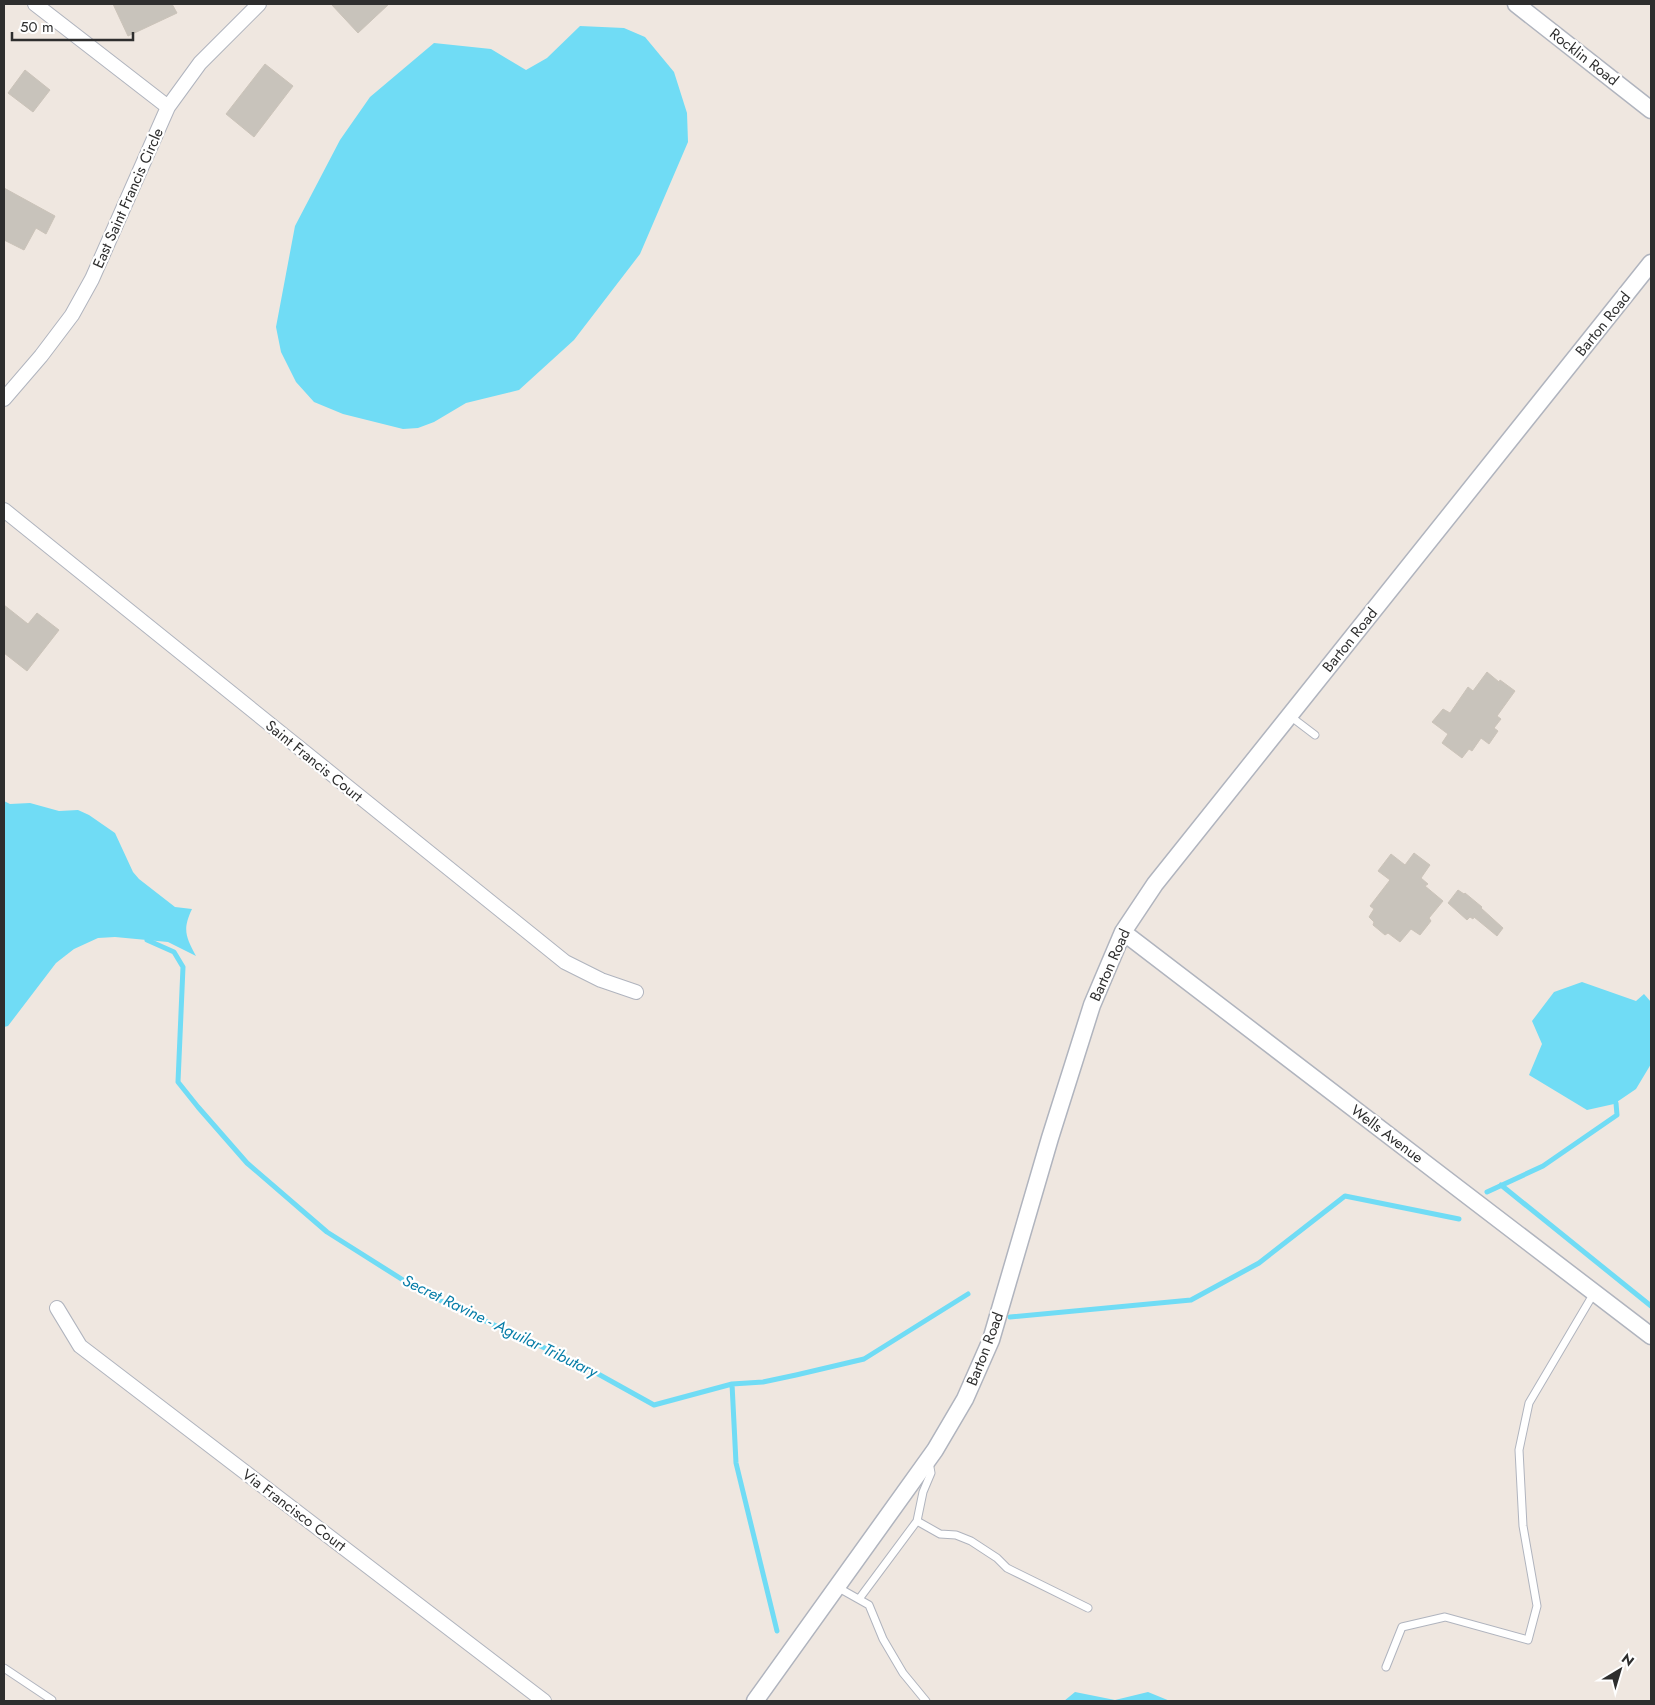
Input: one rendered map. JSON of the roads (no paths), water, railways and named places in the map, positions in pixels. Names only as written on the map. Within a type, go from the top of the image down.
[{"type":"street","points":[[35,4],[168,106]]},
{"type":"street","name":"East Saint Francis Circle","points":[[4,399],[41,356],[72,315],[92,279],[168,106],[200,63],[259,4]]},
{"type":"street","name":"Rocklin Road","points":[[1516,4],[1651,110]]},
{"type":"street","name":"Barton Road","points":[[755,1701],[929,1459],[965,1399],[991,1340],[1050,1138],[1092,1005],[1123,932],[1155,884],[1651,263]]},
{"type":"street","name":"Saint Francis Court","points":[[4,510],[565,962],[601,980],[636,992]]},
{"type":"street","name":"Wells Avenue","points":[[1123,932],[1651,1336]]},
{"type":"street","name":"Via Francisco Court","points":[[57,1308],[80,1346],[544,1701]]},
{"type":"lane","points":[[1290,715],[1315,735]]},
{"type":"lane","points":[[1386,1667],[1402,1627],[1445,1618],[1528,1640],[1537,1606],[1523,1526],[1519,1450],[1529,1403],[1594,1292]]},
{"type":"lane","points":[[859,1599],[917,1521],[923,1492],[931,1473],[929,1459]]},
{"type":"lane","points":[[917,1521],[940,1534],[956,1535],[971,1541],[997,1558],[1007,1568],[1088,1608]]},
{"type":"lane","points":[[837,1587],[869,1605],[883,1639],[903,1673],[926,1701]]},
{"type":"lane","points":[[4,1668],[52,1701]]},
{"type":"water","points":[[580,26],[624,28],[645,37],[674,72],[687,113],[688,142],[640,254],[574,340],[519,390],[466,403],[434,422],[418,428],[403,429],[343,414],[314,402],[296,382],[281,352],[276,327],[295,226],[340,140],[370,97],[434,43],[491,49],[526,70],[547,58]]},
{"type":"water","points":[[4,801],[10,804],[30,803],[59,811],[78,810],[89,815],[115,833],[133,872],[139,879],[175,907],[192,909],[186,933],[196,956],[168,942],[115,937],[98,938],[74,949],[56,963],[8,1026],[4,1027]]},
{"type":"water","points":[[1582,982],[1636,1001],[1644,994],[1651,1002],[1651,1064],[1636,1089],[1614,1104],[1587,1110],[1529,1075],[1542,1044],[1532,1021],[1554,992]]},
{"type":"water","points":[[1075,1692],[1115,1700],[1148,1692],[1170,1701],[1064,1701]]},
{"type":"waterway","name":"Secret Ravine - Aguilar Tributary","points":[[147,940],[174,952],[183,967],[178,1082],[247,1163],[327,1232],[422,1292],[582,1365],[654,1405],[732,1384],[763,1382],[864,1359],[968,1294]]},
{"type":"waterway","name":"Secret Ravine - Aguilar Tributary","points":[[1487,1192],[1543,1166],[1617,1115],[1616,1103]]},
{"type":"waterway","points":[[1501,1185],[1651,1306]]},
{"type":"waterway","name":"Secret Ravine - Aguilar Tributary","points":[[1010,1317],[1191,1300],[1259,1263],[1345,1196],[1459,1219]]},
{"type":"waterway","points":[[732,1384],[736,1463],[777,1631]]}]
